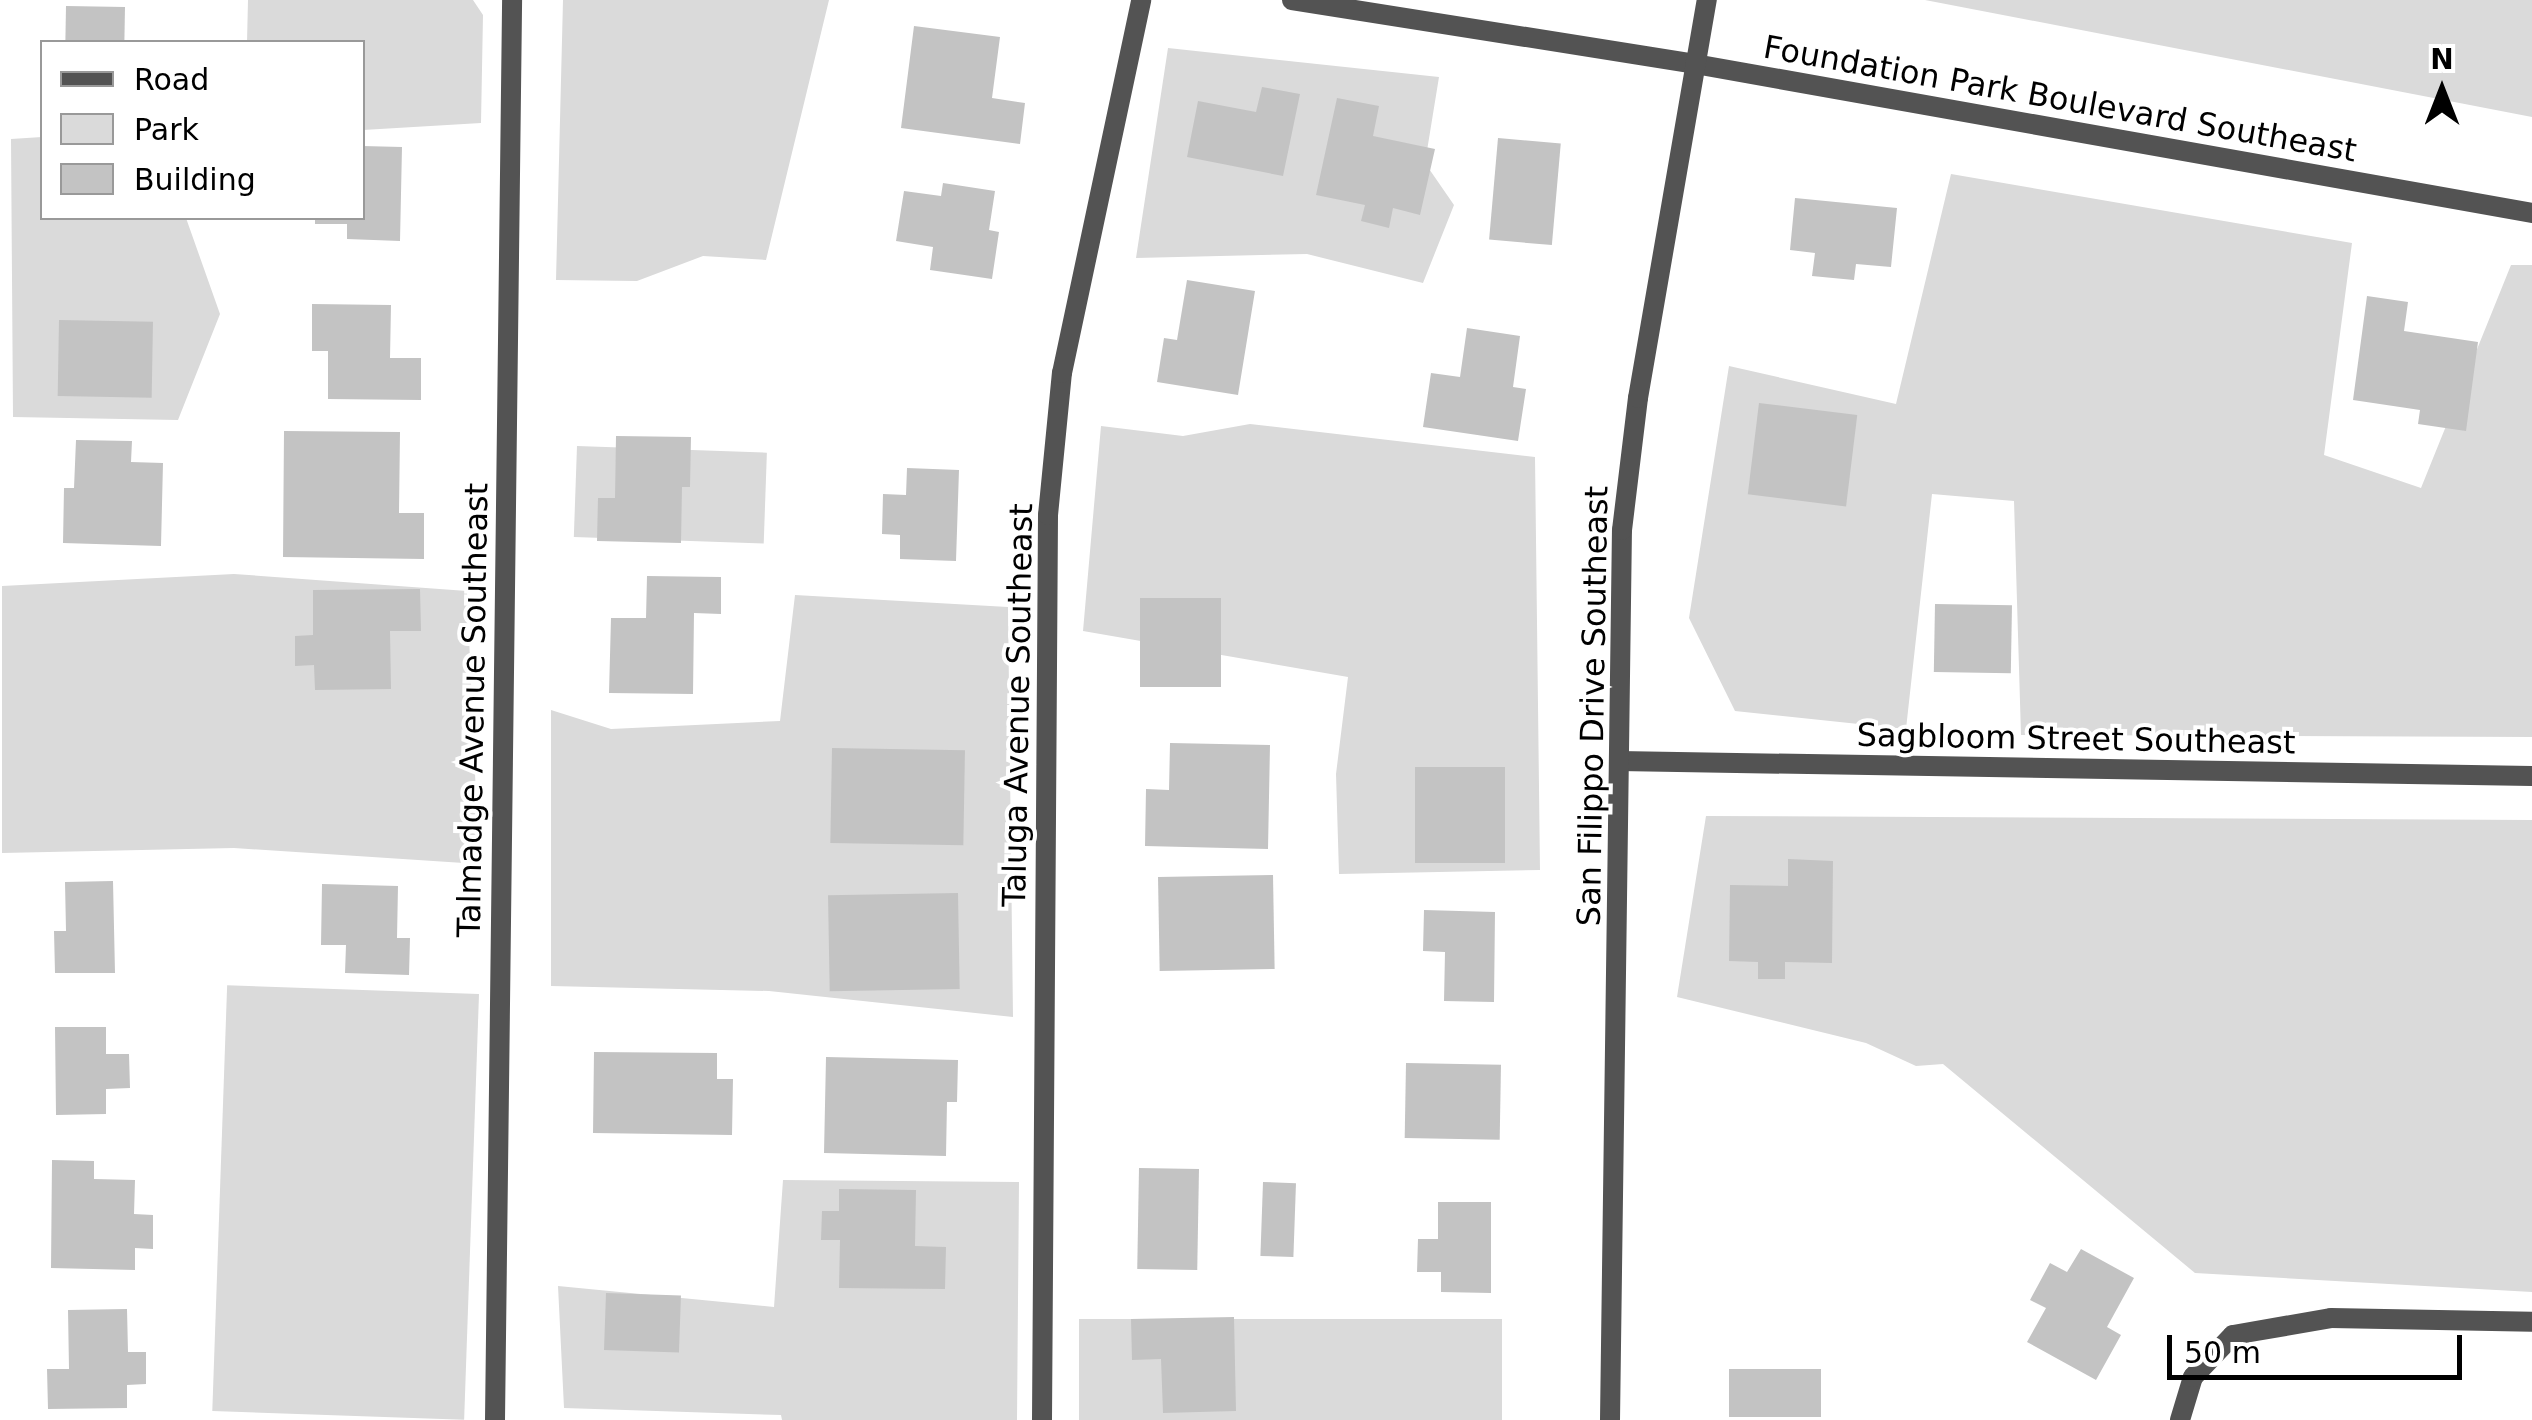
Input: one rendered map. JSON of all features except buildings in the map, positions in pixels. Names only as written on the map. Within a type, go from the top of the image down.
[{"type":"street","name":"Talmadge Avenue Southeast","points":[[495,1420],[512,0]]},
{"type":"street","name":"Taluga Avenue Southeast","points":[[1042,1420],[1048,514],[1062,374],[1142,0]]},
{"type":"street","name":"Foundation Park Boulevard Southeast","points":[[1292,0],[1695,64],[2532,213]]},
{"type":"street","name":"San Filippo Drive Southeast","points":[[1610,1420],[1622,530],[1638,398],[1707,0]]},
{"type":"street","name":"Sagbloom Street Southeast","points":[[1619,761],[2532,776]]},
{"type":"street","points":[[2180,1420],[2192,1376],[2233,1334],[2331,1318],[2532,1322]]},
{"type":"green space","points":[[248,0],[473,0],[483,15],[481,123],[365,130],[365,40],[247,40]]},
{"type":"green space","points":[[563,0],[829,0],[766,260],[703,256],[637,281],[556,280]]},
{"type":"green space","points":[[1925,0],[2532,0],[2532,117]]},
{"type":"green space","points":[[1168,48],[1439,77],[1425,163],[1454,205],[1423,283],[1307,254],[1136,258]]},
{"type":"green space","points":[[40,137],[40,220],[187,220],[220,314],[178,420],[13,417],[11,139]]},
{"type":"green space","points":[[1951,174],[2352,243],[2324,455],[2421,488],[2511,265],[2532,265],[2532,737],[2021,735],[2014,501],[1932,494],[1906,729],[1735,711],[1689,618],[1729,366],[1896,404]]},
{"type":"green space","points":[[1250,424],[1535,457],[1540,870],[1339,874],[1336,774],[1348,677],[1083,631],[1101,426],[1183,436]]},
{"type":"green space","points":[[577,446],[767,453],[764,544],[574,537]]},
{"type":"green space","points":[[234,574],[467,591],[479,864],[234,848],[2,853],[2,586]]},
{"type":"green space","points":[[795,595],[1008,607],[1013,1017],[769,991],[551,986],[551,710],[611,729],[780,721]]},
{"type":"green space","points":[[1706,816],[2532,820],[2532,1292],[2195,1273],[1943,1064],[1916,1066],[1866,1043],[1677,997]]},
{"type":"green space","points":[[227,985],[479,994],[464,1420],[212,1411]]},
{"type":"green space","points":[[783,1180],[1019,1182],[1017,1420],[782,1420],[781,1415],[564,1408],[558,1286],[774,1307]]},
{"type":"green space","points":[[1079,1319],[1502,1319],[1502,1420],[1079,1420]]}]
